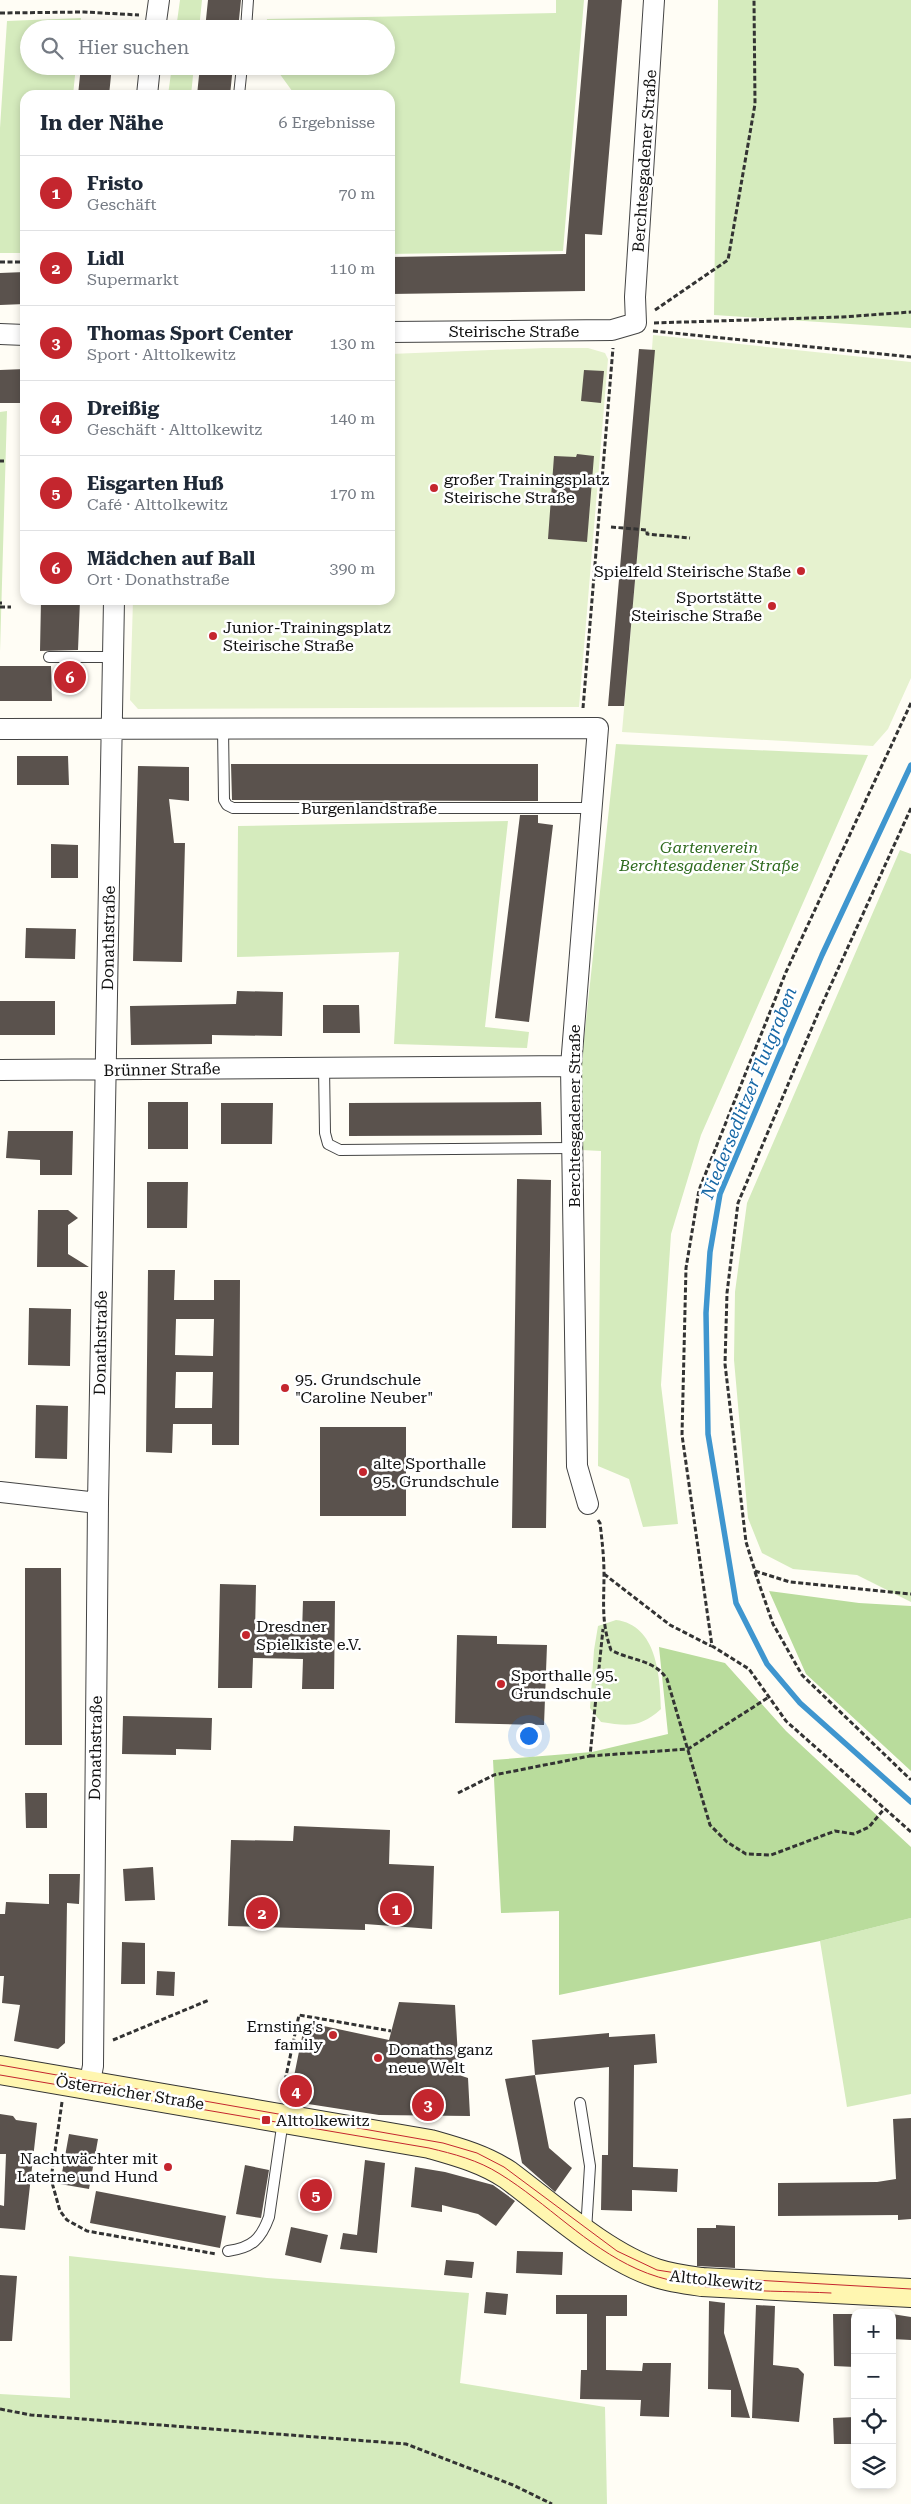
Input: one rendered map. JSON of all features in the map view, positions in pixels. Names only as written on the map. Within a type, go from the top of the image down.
[{"type":"main road","name":"Österreicher Straße","points":[[0,2070],[273,2117]]},
{"type":"main road","name":"Alttolkewitz","points":[[273,2117],[430,2144],[464,2154],[502,2171],[616,2254],[638,2266],[679,2279],[702,2282],[911,2293]]},
{"type":"street","name":"Berchtesgadener Straße","points":[[636,323],[635,297],[654,0]]},
{"type":"street","points":[[148,90],[149,75]]},
{"type":"street","name":"Steirische Straße","points":[[395,332],[612,330],[636,323]]},
{"type":"street","points":[[0,334],[20,335]]},
{"type":"street","name":"Donathstraße","points":[[78,2084],[93,2048],[98,1503],[114,605]]},
{"type":"street","name":"Berchtesgadener Straße","points":[[588,1504],[577,1466],[571,1066],[597,727]]},
{"type":"street","points":[[0,729],[597,727]]},
{"type":"street","name":"Brünner Straße","points":[[0,1070],[571,1066]]},
{"type":"street","points":[[0,1492],[98,1503]]},
{"type":"lane","points":[[247,20],[248,0]]},
{"type":"lane","points":[[240,90],[241,75]]},
{"type":"lane","points":[[49,657],[113,657]]},
{"type":"lane","name":"Burgenlandstraße","points":[[223,728],[224,800],[227,805],[233,808],[590,808]]},
{"type":"lane","points":[[324,1067],[325,1133],[328,1144],[340,1150],[573,1148]]},
{"type":"lane","points":[[580,2103],[590,2166],[586,2233]]},
{"type":"lane","points":[[228,2251],[243,2249],[263,2231],[268,2217],[273,2117]]},
{"type":"path","points":[[636,323],[728,260],[756,104],[754,0]]},
{"type":"path","points":[[0,13],[84,12],[157,15]]},
{"type":"path","points":[[0,262],[20,262]]},
{"type":"path","points":[[636,323],[842,317],[911,312]]},
{"type":"path","points":[[636,323],[647,330],[911,357]]},
{"type":"path","points":[[597,727],[583,708],[613,353],[612,330]]},
{"type":"path","points":[[611,528],[647,530],[647,534],[690,538]]},
{"type":"path","points":[[0,607],[11,607]]},
{"type":"path","points":[[712,1646],[682,1435],[686,1268],[699,1190],[786,972],[911,703]]},
{"type":"path","points":[[911,808],[819,1010],[738,1203],[727,1293],[725,1364],[746,1542],[774,1624],[802,1676],[911,1780]]},
{"type":"path","points":[[590,1756],[604,1624],[602,1596],[604,1574],[600,1524]]},
{"type":"path","points":[[755,1571],[790,1582],[911,1594]]},
{"type":"path","points":[[604,1574],[670,1625],[712,1646],[749,1668],[786,1721],[911,1832]]},
{"type":"path","points":[[604,1624],[611,1650],[624,1657],[650,1663],[662,1672],[667,1679],[710,1825],[727,1842],[746,1854],[771,1855],[835,1831],[854,1834],[869,1827],[884,1809]]},
{"type":"path","points":[[458,1793],[494,1776],[590,1756],[688,1749],[769,1697]]},
{"type":"path","points":[[93,2048],[209,2000]]},
{"type":"path","points":[[273,2117],[299,2015],[392,2031]]},
{"type":"path","points":[[78,2084],[51,2179],[58,2206],[67,2220],[87,2231],[221,2255],[228,2251]]},
{"type":"path","points":[[0,2409],[31,2415],[406,2444],[513,2485],[552,2504]]},
{"type":"green space","points":[[180,0],[202,0],[200,20],[177,20]]},
{"type":"green space","points":[[556,0],[584,0],[563,251],[395,254],[395,90],[291,90],[281,75],[395,75],[395,20],[267,19],[556,13]]},
{"type":"green space","points":[[718,0],[911,0],[911,328],[714,315]]},
{"type":"green space","points":[[81,18],[81,20],[32,20]]},
{"type":"green space","points":[[20,20],[20,75],[75,75],[74,90],[20,90],[20,253],[0,253],[0,128],[7,21]]},
{"type":"green space","points":[[171,75],[193,75],[192,90],[169,90]]},
{"type":"green space","name":"Spielfeld Steirische Staße","points":[[653,335],[911,362],[911,678],[888,729],[873,746],[622,732],[639,535],[623,533],[624,523],[639,524]]},
{"type":"green space","name":"Sportstätte Steirische Straße","points":[[544,348],[588,348],[605,353],[608,359],[579,707],[138,709],[130,700],[133,605],[395,605],[395,354]]},
{"type":"green space","points":[[7,411],[0,652],[0,412]]},
{"type":"green space","name":"Gartenverein Berchtesgadener Straße","points":[[616,744],[868,755],[701,1135],[671,1234],[661,1385],[678,1524],[643,1527],[629,1479],[598,1466],[601,1151],[581,1150],[580,1076]]},
{"type":"green space","points":[[508,821],[485,1027],[529,1032],[527,1048],[394,1044],[399,952],[237,957],[238,826]]},
{"type":"green space","points":[[900,850],[911,854],[911,1602],[857,1575],[793,1569],[762,1553],[748,1518],[734,1360],[735,1292],[747,1203]]},
{"type":"green space","points":[[769,1591],[859,1603],[911,1606],[911,1771],[806,1674]]},
{"type":"green space","points":[[616,1620],[630,1624],[640,1631],[654,1654],[661,1709],[640,1723],[626,1725],[601,1722],[590,1708],[594,1650],[598,1626]]},
{"type":"green space","points":[[659,1647],[725,1663],[786,1731],[911,1847],[911,1918],[820,1941],[559,1995],[559,1911],[501,1913],[493,1760],[592,1752],[668,1734]]},
{"type":"green space","points":[[911,1918],[911,2094],[847,2107],[820,1941]]},
{"type":"green space","points":[[69,2256],[267,2278],[469,2293],[460,2383],[605,2407],[607,2504],[0,2504],[0,2394],[70,2398]]},
{"type":"building","points":[[208,0],[241,0],[239,20],[206,20]]},
{"type":"building","points":[[588,0],[622,0],[602,235],[585,234],[585,291],[395,294],[395,257],[566,254]]},
{"type":"building","points":[[80,75],[111,75],[110,90],[79,90]]},
{"type":"building","points":[[199,75],[232,75],[231,90],[198,90]]},
{"type":"building","points":[[20,272],[20,304],[0,305],[0,273]]},
{"type":"building","points":[[639,349],[655,350],[639,535],[624,706],[608,706]]},
{"type":"building","points":[[20,369],[20,403],[0,403],[0,370]]},
{"type":"building","points":[[584,370],[604,371],[601,403],[581,401]]},
{"type":"building","points":[[577,454],[594,456],[587,542],[548,539],[554,456],[576,457]]},
{"type":"building","points":[[41,605],[80,605],[78,650],[40,651]]},
{"type":"building","points":[[0,666],[51,666],[52,701],[0,701]]},
{"type":"building","points":[[17,756],[68,756],[69,785],[17,785]]},
{"type":"building","points":[[231,764],[538,764],[538,801],[232,800]]},
{"type":"building","points":[[138,766],[189,767],[189,801],[169,799],[174,843],[185,843],[182,962],[133,961]]},
{"type":"building","points":[[520,815],[538,815],[538,823],[553,825],[529,1022],[495,1018]]},
{"type":"building","points":[[51,844],[78,845],[78,878],[51,878]]},
{"type":"building","points":[[26,928],[76,929],[75,959],[25,958]]},
{"type":"building","points":[[237,991],[283,992],[282,1036],[212,1035],[212,1044],[131,1045],[130,1006],[236,1004]]},
{"type":"building","points":[[0,1001],[55,1001],[55,1035],[0,1035]]},
{"type":"building","points":[[323,1005],[359,1005],[360,1033],[323,1033]]},
{"type":"building","points":[[148,1102],[188,1102],[188,1149],[148,1149]]},
{"type":"building","points":[[541,1102],[542,1135],[349,1136],[349,1103]]},
{"type":"building","points":[[221,1103],[273,1103],[272,1144],[221,1144]]},
{"type":"building","points":[[8,1131],[73,1131],[72,1175],[40,1175],[40,1160],[6,1158]]},
{"type":"building","points":[[517,1179],[551,1180],[546,1528],[512,1528]]},
{"type":"building","points":[[147,1182],[188,1182],[187,1228],[147,1228]]},
{"type":"building","points":[[38,1210],[68,1210],[78,1218],[68,1225],[68,1254],[89,1267],[37,1267]]},
{"type":"building","points":[[148,1270],[175,1270],[174,1300],[214,1300],[214,1280],[240,1280],[239,1445],[212,1445],[212,1424],[173,1424],[172,1453],[146,1452]],"holes":[[[176,1319],[214,1319],[213,1356],[175,1355]],[[176,1372],[213,1372],[212,1408],[175,1408]]]},
{"type":"building","points":[[29,1308],[71,1309],[70,1366],[28,1365]]},
{"type":"building","points":[[36,1405],[68,1406],[67,1459],[35,1458]]},
{"type":"building","name":"alte Sporthalle 95. Grundschule","points":[[320,1427],[406,1427],[406,1516],[320,1516]]},
{"type":"building","points":[[25,1568],[61,1568],[62,1745],[25,1745]]},
{"type":"building","name":"Dresdner Spielkiste e.V.","points":[[220,1584],[256,1585],[255,1632],[302,1633],[303,1601],[335,1601],[334,1689],[302,1689],[303,1659],[253,1658],[252,1688],[218,1688]]},
{"type":"building","name":"Sporthalle 95. Grundschule","points":[[457,1635],[497,1636],[497,1644],[547,1645],[544,1725],[455,1723]]},
{"type":"building","points":[[123,1716],[212,1718],[211,1750],[176,1749],[176,1755],[122,1754]]},
{"type":"building","points":[[25,1793],[47,1793],[47,1828],[26,1828]]},
{"type":"building","points":[[294,1826],[390,1830],[389,1864],[434,1866],[432,1929],[365,1924],[365,1930],[228,1926],[231,1840],[293,1841]]},
{"type":"building","points":[[153,1867],[155,1900],[125,1901],[123,1869]]},
{"type":"building","points":[[49,1874],[80,1874],[79,1904],[67,1903],[65,2043],[58,2049],[14,2041],[20,2005],[2,2003],[4,1976],[0,1976],[0,1914],[5,1914],[6,1902],[49,1904]]},
{"type":"building","points":[[122,1942],[145,1943],[145,1984],[121,1984]]},
{"type":"building","points":[[157,1971],[175,1972],[174,1996],[156,1995]]},
{"type":"building","name":"Donaths ganz neue Welt","points":[[399,2002],[455,2005],[459,2075],[468,2078],[470,2116],[379,2115],[289,2101],[305,2022],[389,2040]]},
{"type":"building","points":[[609,2033],[609,2037],[655,2034],[657,2063],[634,2065],[633,2167],[678,2169],[677,2192],[632,2190],[632,2211],[601,2210],[602,2155],[608,2155],[609,2067],[535,2075],[532,2040]]},
{"type":"building","points":[[535,2075],[549,2148],[572,2168],[555,2192],[522,2163],[505,2079]]},
{"type":"building","points":[[0,2114],[13,2116],[16,2120],[37,2123],[25,2230],[0,2228],[0,2205],[4,2206],[6,2154],[0,2154]]},
{"type":"building","points":[[911,2118],[911,2219],[898,2220],[898,2215],[778,2216],[778,2183],[877,2182],[896,2179],[893,2119]]},
{"type":"building","points":[[69,2134],[98,2139],[89,2189],[60,2184]]},
{"type":"building","points":[[365,2160],[385,2163],[377,2253],[340,2249],[343,2233],[357,2235]]},
{"type":"building","points":[[245,2165],[269,2170],[261,2218],[236,2214]]},
{"type":"building","points":[[415,2167],[445,2172],[493,2185],[515,2201],[496,2226],[478,2214],[442,2205],[442,2212],[411,2207]]},
{"type":"building","points":[[96,2191],[226,2216],[220,2248],[90,2223]]},
{"type":"building","points":[[716,2225],[735,2226],[735,2268],[697,2266],[697,2228],[716,2228]]},
{"type":"building","points":[[291,2227],[328,2235],[321,2263],[285,2255]]},
{"type":"building","points":[[517,2251],[563,2252],[562,2275],[516,2273]]},
{"type":"building","points":[[446,2260],[474,2262],[472,2278],[444,2275]]},
{"type":"building","points":[[0,2275],[17,2276],[12,2341],[0,2341]]},
{"type":"building","points":[[486,2292],[508,2294],[506,2315],[484,2313]]},
{"type":"building","points":[[556,2295],[627,2295],[627,2316],[606,2316],[606,2370],[642,2371],[643,2363],[671,2363],[669,2417],[640,2416],[641,2400],[580,2399],[581,2370],[587,2370],[587,2314],[556,2314]]},
{"type":"building","points":[[709,2301],[725,2303],[724,2333],[750,2418],[731,2417],[731,2390],[708,2389]]},
{"type":"building","points":[[756,2305],[775,2306],[773,2365],[798,2368],[804,2374],[799,2422],[752,2418]]},
{"type":"building","points":[[833,2314],[851,2314],[851,2367],[834,2366]]},
{"type":"building","points":[[896,2315],[911,2317],[911,2340],[896,2339]]},
{"type":"building","points":[[851,2417],[851,2444],[834,2444],[833,2418]]},
{"type":"waterway","name":"Niedersedlitzer Flutgraben","points":[[911,765],[822,955],[720,1194],[710,1252],[706,1313],[708,1434],[736,1603],[767,1664],[800,1703],[911,1802]]},
{"type":"tram line","points":[[0,2065],[443,2143],[477,2153],[504,2167],[617,2251],[657,2270],[702,2277],[911,2289]]},
{"type":"tram line","points":[[0,2075],[429,2148],[474,2161],[492,2169],[517,2185],[618,2260],[659,2277],[706,2287],[757,2291],[831,2293]]},
{"type":"place","name":"großer Trainingsplatz Steirische Straße","points":[[434,488]]},
{"type":"place","name":"Spielfeld Steirische Staße","points":[[801,571]]},
{"type":"place","name":"Sportstätte Steirische Straße","points":[[772,606]]},
{"type":"place","name":"Junior-Trainingsplatz Steirische Straße","points":[[213,636]]},
{"type":"place","name":"Mädchen auf Ball","points":[[70,677]]},
{"type":"place","name":"95. Grundschule \"Caroline Neuber\"","points":[[285,1388]]},
{"type":"place","name":"alte Sporthalle 95. Grundschule","points":[[363,1472]]},
{"type":"place","name":"Dresdner Spielkiste e.V.","points":[[246,1635]]},
{"type":"place","name":"Sporthalle 95. Grundschule","points":[[501,1684]]},
{"type":"place","name":"Fristo","points":[[396,1909]]},
{"type":"place","name":"Lidl","points":[[262,1913]]},
{"type":"place","name":"Ernsting's family","points":[[333,2035]]},
{"type":"place","name":"Donaths ganz neue Welt","points":[[378,2058]]},
{"type":"place","name":"Dreißig","points":[[296,2091]]},
{"type":"place","name":"Thomas Sport Center","points":[[428,2105]]},
{"type":"place","name":"Alttolkewitz","points":[[266,2120]]},
{"type":"place","name":"Nachtwächter mit Laterne und Hund","points":[[168,2167]]},
{"type":"place","name":"Eisgarten Huß","points":[[316,2195]]}]
